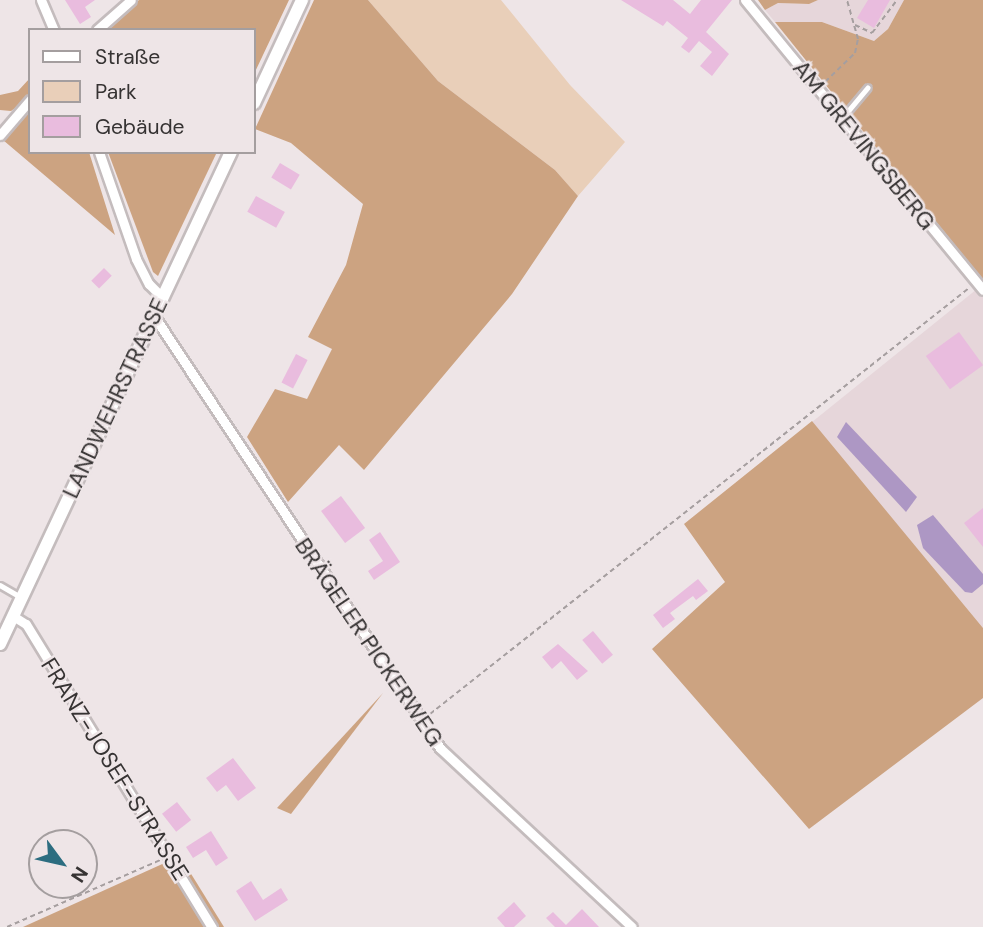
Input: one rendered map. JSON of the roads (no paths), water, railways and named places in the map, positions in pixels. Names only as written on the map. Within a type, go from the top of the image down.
[{"type":"street","points":[[41,0],[53,28]]},
{"type":"street","points":[[99,28],[131,0]]},
{"type":"street","points":[[256,99],[302,0]]},
{"type":"street","name":"AM GREVINGSBERG","points":[[745,0],[983,290]]},
{"type":"street","points":[[0,135],[28,102]]},
{"type":"street","points":[[100,154],[136,259],[149,284],[163,298]]},
{"type":"street","name":"LANDWEHRSTRASSE","points":[[0,644],[230,154]]},
{"type":"street","name":"BRÄGELER PICKERWEG","points":[[154,316],[421,721],[472,781],[632,927]]},
{"type":"street","name":"FRANZ-JOSEF-STRASSE","points":[[13,616],[26,624],[212,927]]},
{"type":"lane","points":[[842,118],[867,88]]},
{"type":"lane","points":[[0,585],[22,597]]}]
